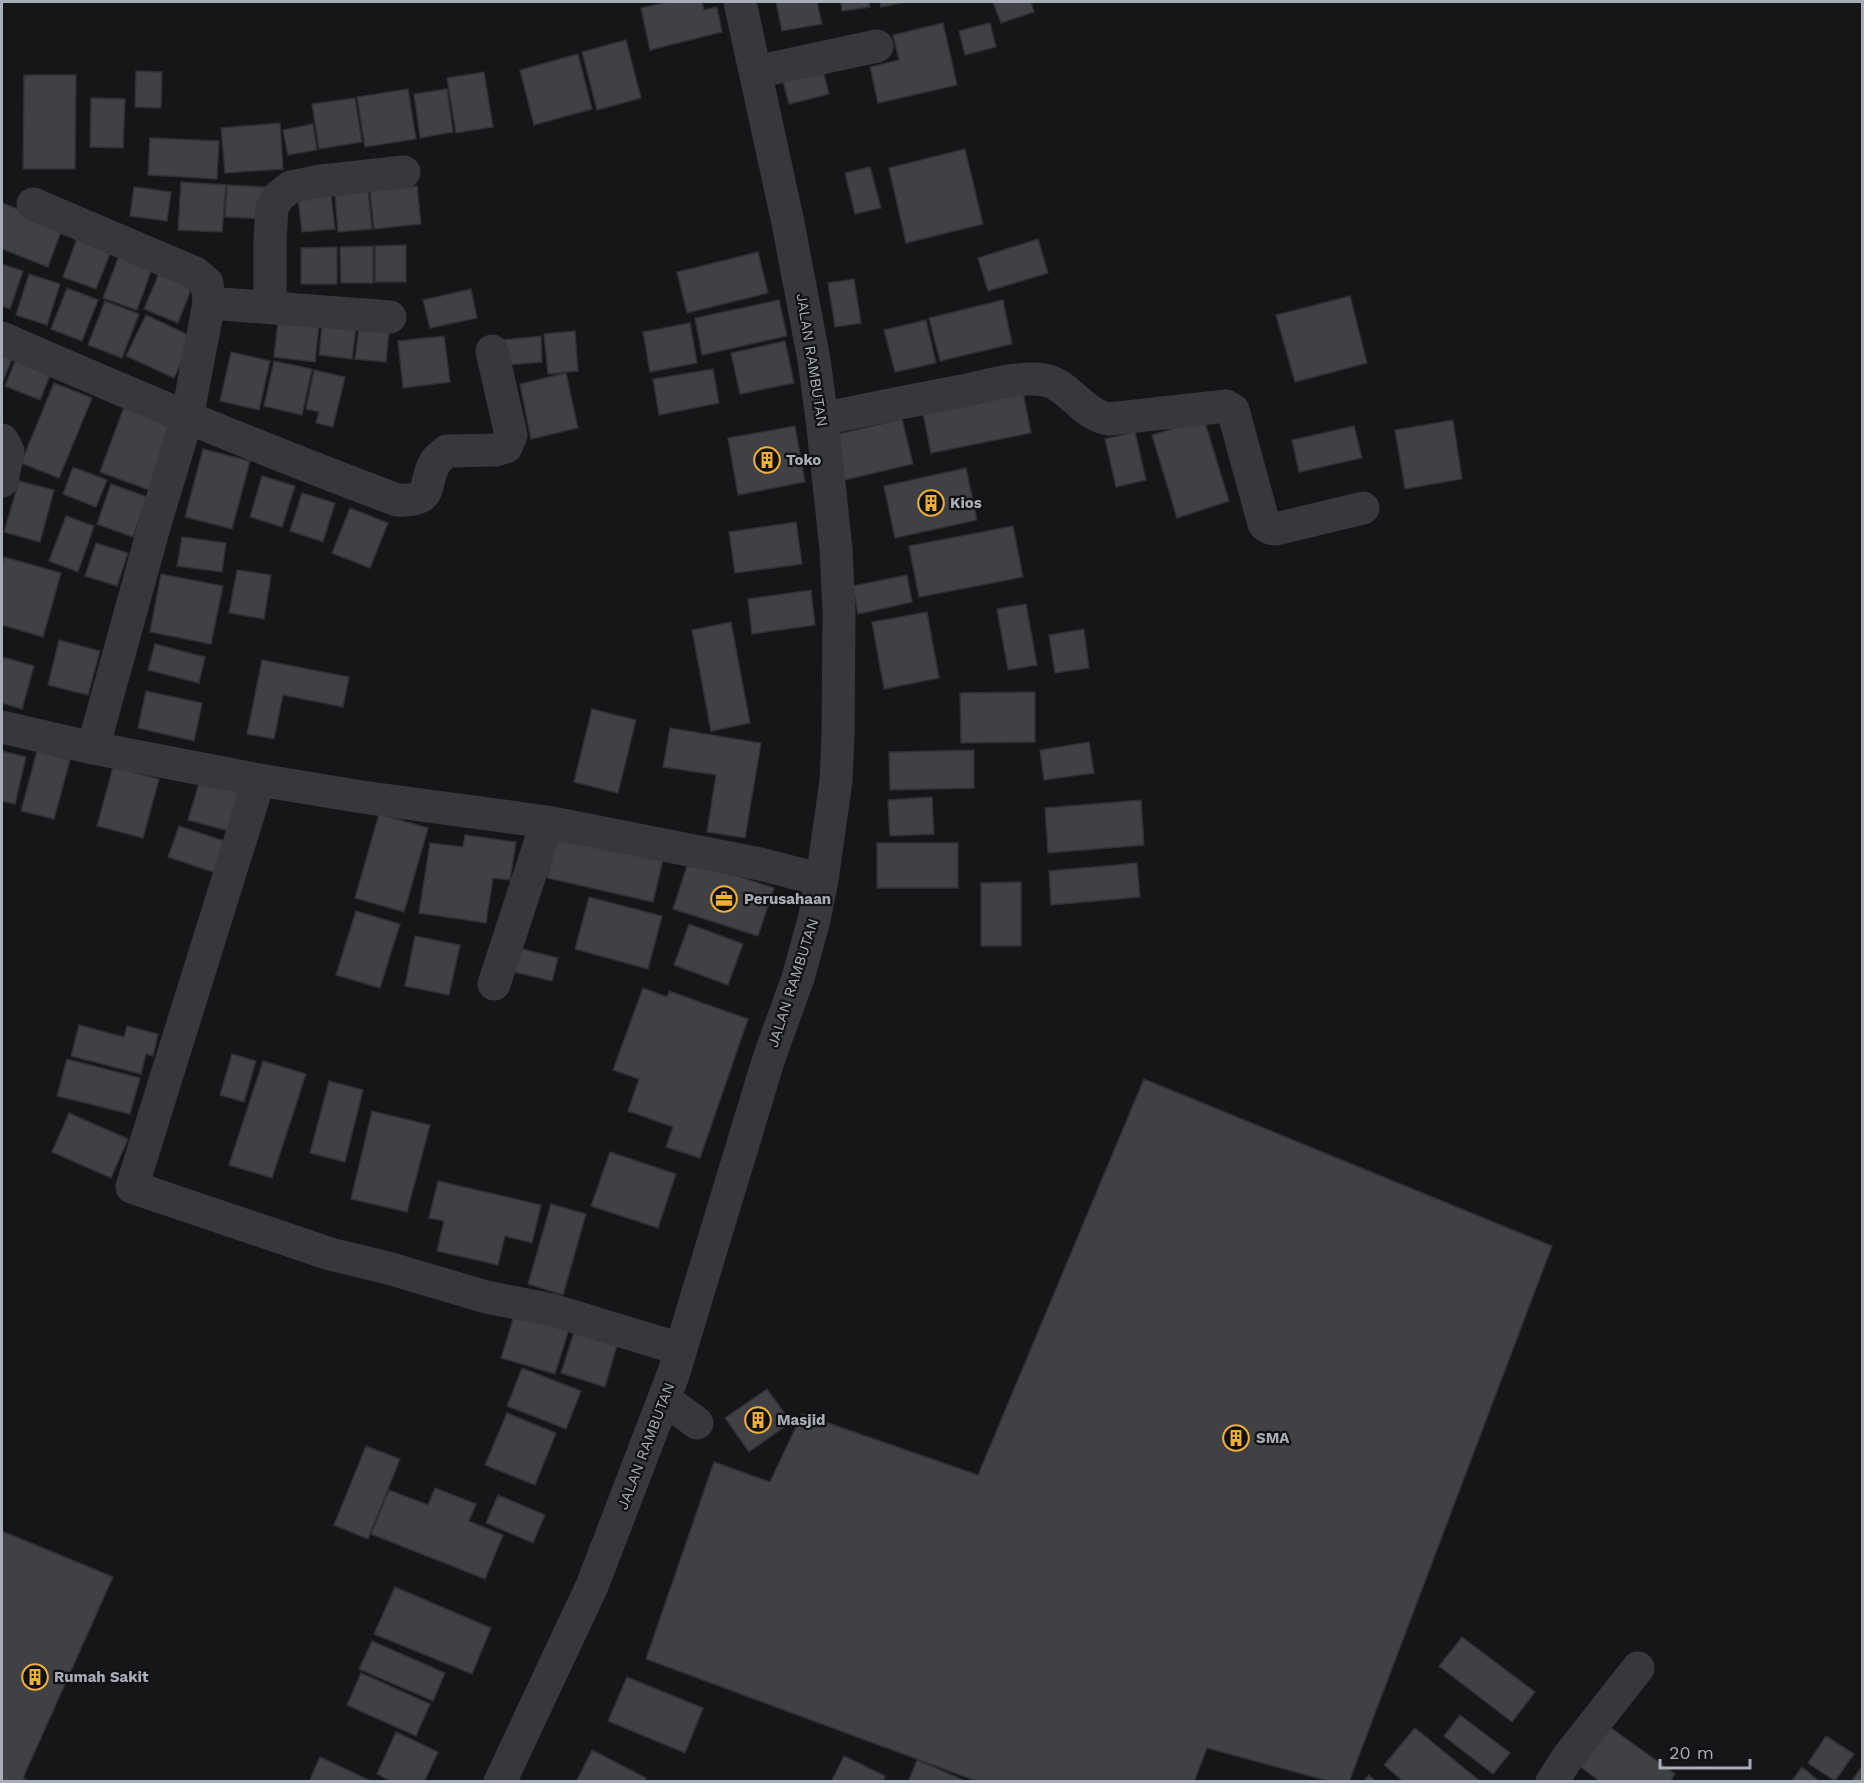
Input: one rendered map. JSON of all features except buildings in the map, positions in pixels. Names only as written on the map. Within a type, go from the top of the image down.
[{"type":"street","name":"JALAN RAMBUTAN","points":[[500,1782],[592,1586],[673,1375],[769,1058],[798,978],[814,920],[836,781],[839,612],[836,549],[822,419],[814,360],[788,223],[740,2]]},
{"type":"street","points":[[756,72],[877,46]]},
{"type":"street","points":[[270,307],[272,208],[279,196],[291,187],[321,181],[404,172]]},
{"type":"street","points":[[33,204],[195,273],[207,283],[209,303],[187,418],[154,527],[93,748]]},
{"type":"street","points":[[209,303],[390,316]]},
{"type":"street","points":[[2,338],[187,418],[386,497],[412,501],[424,494],[436,462],[447,451],[495,450],[506,447],[511,435],[492,351]]},
{"type":"street","points":[[822,419],[991,385],[1035,379],[1047,381],[1059,387],[1094,415],[1109,419],[1226,406],[1233,410],[1264,524],[1270,529],[1363,508]]},
{"type":"street","points":[[2,440],[8,451],[2,481]]},
{"type":"street","points":[[2,727],[93,748],[259,780],[362,797],[547,822],[760,864],[822,880]]},
{"type":"street","points":[[259,780],[132,1187],[330,1254],[388,1268],[486,1297],[552,1310],[680,1349]]},
{"type":"street","points":[[494,984],[547,822]]},
{"type":"street","points":[[664,1399],[697,1423]]},
{"type":"street","points":[[1552,1782],[1568,1757],[1638,1668]]},
{"type":"place","name":"Toko","points":[[767,460]]},
{"type":"place","name":"Kios","points":[[931,503]]},
{"type":"place","name":"Perusahaan","points":[[724,899]]},
{"type":"place","name":"Masjid","points":[[758,1420]]},
{"type":"place","name":"SMA","points":[[1236,1438]]},
{"type":"place","name":"Rumah Sakit","points":[[35,1677]]}]
